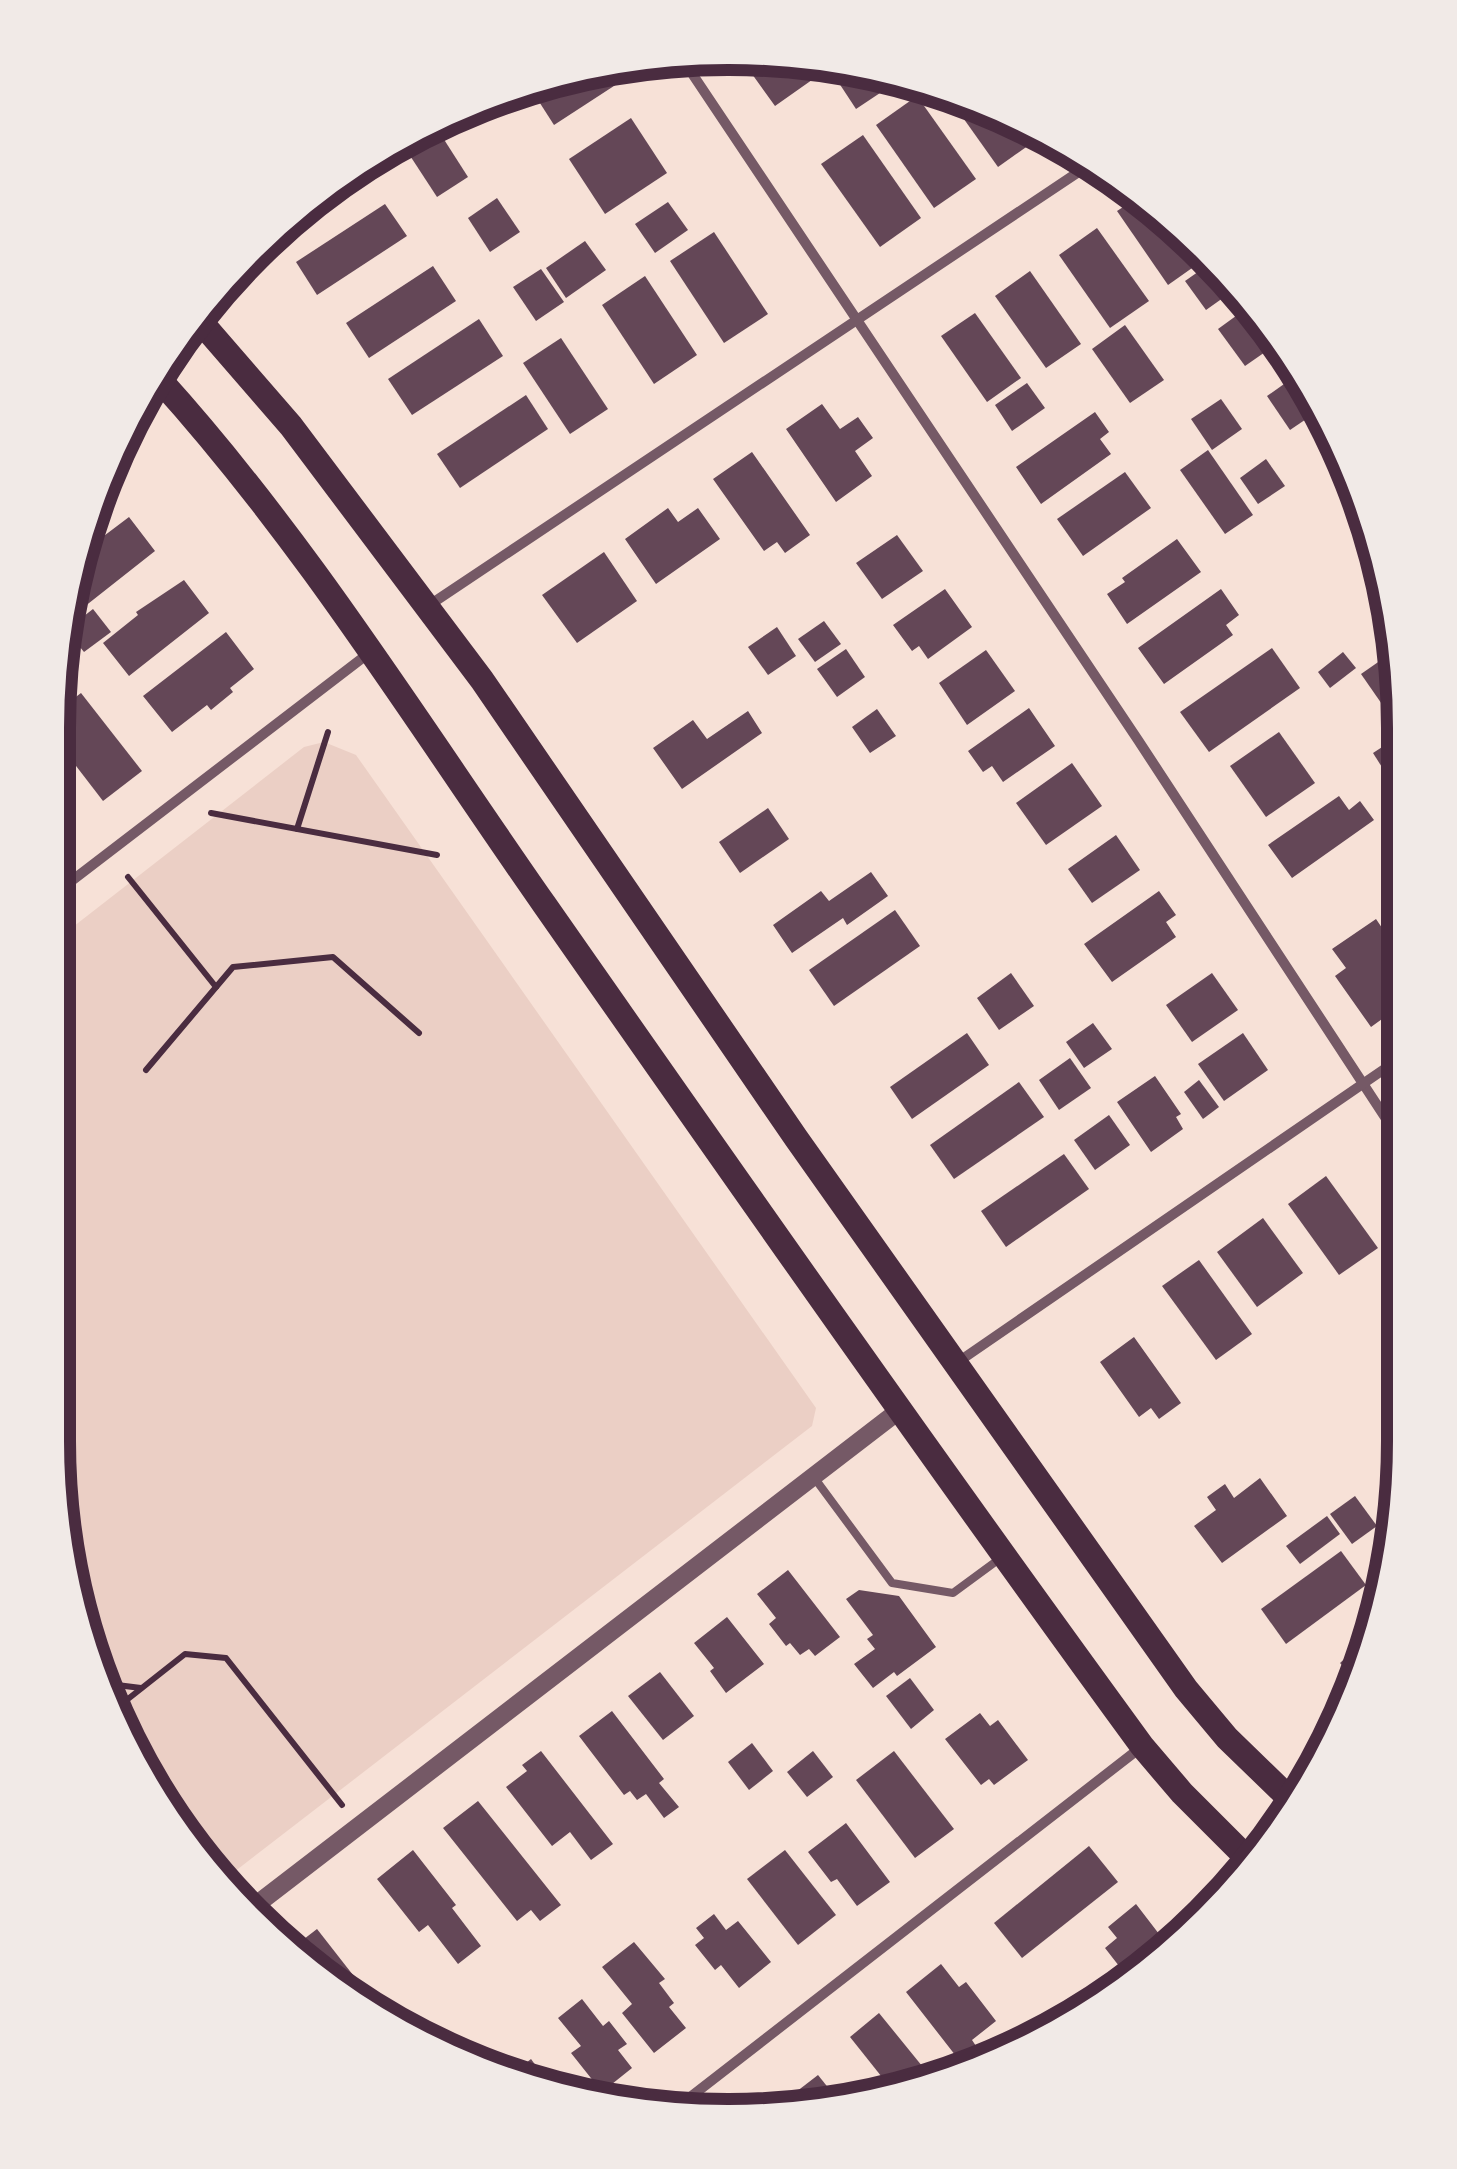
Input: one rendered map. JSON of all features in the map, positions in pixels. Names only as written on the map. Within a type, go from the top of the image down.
[{"type":"main road","points":[[206,328],[291,426],[428,606],[796,1138],[1186,1689],[1238,1750],[1284,1793]]},
{"type":"main road","points":[[166,387],[244,479],[370,652],[677,1096],[1142,1746],[1242,1853]]},
{"type":"street","points":[[689,71],[1387,1120]]},
{"type":"street","points":[[428,606],[1080,172]]},
{"type":"street","points":[[70,882],[370,652]]},
{"type":"street","points":[[957,1363],[1387,1067]]},
{"type":"street","points":[[259,1902],[901,1408]]},
{"type":"street","points":[[689,2098],[1142,1746]]},
{"type":"lane","points":[[813,1476],[892,1583],[953,1593],[1004,1555]]},
{"type":"path","points":[[297,830],[328,732]]},
{"type":"path","points":[[211,813],[436,855]]},
{"type":"path","points":[[128,877],[216,987]]},
{"type":"path","points":[[146,1070],[234,966],[333,956],[420,1033]]},
{"type":"path","points":[[124,1702],[185,1654],[226,1658],[358,1826]]},
{"type":"path","points":[[117,1685],[142,1688]]},
{"type":"shaded area","points":[[324,742],[356,755],[816,1408],[812,1426],[232,1874],[181,1806],[138,1732],[105,1652],[83,1569],[71,1484],[70,1440],[70,929],[304,747]]},
{"type":"building","points":[[750,70],[817,76],[775,106]]},
{"type":"building","points":[[837,80],[857,83],[886,89],[856,109]]},
{"type":"building","points":[[615,81],[617,84],[554,125],[537,99]]},
{"type":"building","points":[[919,98],[976,179],[934,208],[876,125]]},
{"type":"building","points":[[959,112],[1031,144],[998,167]]},
{"type":"building","points":[[631,118],[667,173],[605,214],[569,159]]},
{"type":"building","points":[[863,135],[921,218],[880,247],[821,164]]},
{"type":"building","points":[[442,136],[468,177],[437,197],[408,153]]},
{"type":"building","points":[[497,198],[520,232],[490,252],[468,218]]},
{"type":"building","points":[[668,202],[688,230],[655,253],[635,224]]},
{"type":"building","points":[[385,204],[407,236],[317,295],[296,262]]},
{"type":"building","points":[[1127,205],[1196,265],[1168,285],[1117,211]]},
{"type":"building","points":[[1097,228],[1149,301],[1110,328],[1059,255]]},
{"type":"building","points":[[714,232],[768,314],[724,343],[670,261]]},
{"type":"building","points":[[585,241],[606,270],[566,298],[546,268]]},
{"type":"building","points":[[433,266],[456,301],[369,358],[346,323]]},
{"type":"building","points":[[541,269],[564,302],[536,321],[513,287]]},
{"type":"building","points":[[1201,270],[1226,296],[1206,310],[1185,281]]},
{"type":"building","points":[[1030,271],[1081,344],[1046,368],[995,296]]},
{"type":"building","points":[[645,276],[697,355],[654,384],[602,305]]},
{"type":"building","points":[[975,313],[1021,378],[987,402],[941,336]]},
{"type":"building","points":[[1239,313],[1267,351],[1245,366],[1218,329]]},
{"type":"building","points":[[479,319],[503,356],[412,415],[388,379]]},
{"type":"building","points":[[1125,325],[1164,380],[1130,403],[1092,349]]},
{"type":"building","points":[[561,338],[608,409],[570,434],[523,363]]},
{"type":"building","points":[[1288,381],[1309,417],[1290,430],[1267,396]]},
{"type":"building","points":[[1027,383],[1045,408],[1012,431],[995,405]]},
{"type":"building","points":[[526,395],[548,429],[460,488],[437,454]]},
{"type":"building","points":[[1221,399],[1242,429],[1212,450],[1191,419]]},
{"type":"building","points":[[822,404],[840,429],[858,417],[873,438],[855,451],[872,476],[836,502],[786,429]]},
{"type":"building","points":[[1095,412],[1109,432],[1100,439],[1111,454],[1041,504],[1016,467]]},
{"type":"building","points":[[1208,450],[1253,515],[1225,534],[1180,470]]},
{"type":"building","points":[[752,452],[810,535],[785,553],[777,542],[764,551],[713,479]]},
{"type":"building","points":[[1266,459],[1285,486],[1258,504],[1240,478]]},
{"type":"building","points":[[1125,472],[1151,508],[1083,556],[1057,519]]},
{"type":"building","points":[[668,508],[678,522],[698,508],[720,539],[656,584],[625,539]]},
{"type":"building","points":[[129,517],[155,551],[84,607],[83,600],[97,541]]},
{"type":"building","points":[[897,535],[923,571],[882,599],[856,563]]},
{"type":"building","points":[[1177,539],[1201,572],[1127,624],[1107,594],[1125,582],[1122,578]]},
{"type":"building","points":[[604,552],[637,601],[577,643],[542,595]]},
{"type":"building","points":[[184,580],[209,613],[129,676],[103,643],[138,615],[136,612]]},
{"type":"building","points":[[945,589],[972,627],[928,659],[919,646],[912,651],[893,625]]},
{"type":"building","points":[[1221,589],[1239,615],[1226,625],[1233,635],[1164,684],[1138,648]]},
{"type":"building","points":[[93,609],[111,632],[84,652],[76,642],[80,619]]},
{"type":"building","points":[[824,621],[841,644],[815,662],[798,639]]},
{"type":"building","points":[[777,627],[796,656],[768,675],[748,647]]},
{"type":"building","points":[[226,632],[254,669],[211,710],[207,705],[172,732],[143,696]]},
{"type":"building","points":[[1272,648],[1300,688],[1209,752],[1180,712]]},
{"type":"building","points":[[846,649],[865,677],[837,697],[817,669]]},
{"type":"building","points":[[986,650],[1015,691],[967,725],[939,683]]},
{"type":"building","points":[[1343,652],[1356,668],[1330,688],[1318,672]]},
{"type":"building","points":[[1383,659],[1387,710],[1386,710],[1361,674]]},
{"type":"building","points":[[81,693],[142,771],[103,801],[70,758],[71,701]]},
{"type":"building","points":[[1029,708],[1055,746],[1003,782],[992,766],[983,772],[968,751]]},
{"type":"building","points":[[877,709],[896,736],[870,753],[852,727]]},
{"type":"building","points":[[748,711],[762,733],[682,789],[653,748],[693,720],[707,739]]},
{"type":"building","points":[[1279,732],[1315,783],[1266,817],[1230,766]]},
{"type":"building","points":[[1387,744],[1387,775],[1373,753]]},
{"type":"building","points":[[1072,763],[1102,806],[1046,845],[1016,803]]},
{"type":"building","points":[[1339,796],[1349,810],[1360,801],[1374,820],[1292,878],[1268,845]]},
{"type":"building","points":[[768,808],[789,839],[740,873],[719,842]]},
{"type":"building","points":[[1116,835],[1140,870],[1092,903],[1068,869]]},
{"type":"building","points":[[871,872],[888,896],[847,925],[843,918],[792,953],[773,925],[821,891],[829,901]]},
{"type":"building","points":[[1159,891],[1176,915],[1166,922],[1176,937],[1112,982],[1084,944]]},
{"type":"building","points":[[895,910],[920,946],[834,1006],[809,970]]},
{"type":"building","points":[[1376,919],[1387,935],[1387,1015],[1371,1027],[1335,976],[1346,968],[1332,949]]},
{"type":"building","points":[[1011,973],[1034,1006],[999,1030],[977,998]]},
{"type":"building","points":[[1212,973],[1238,1010],[1192,1042],[1166,1005]]},
{"type":"building","points":[[1093,1023],[1112,1049],[1084,1068],[1066,1042]]},
{"type":"building","points":[[967,1033],[989,1065],[912,1119],[890,1087]]},
{"type":"building","points":[[1243,1033],[1268,1070],[1224,1101],[1198,1064]]},
{"type":"building","points":[[1070,1058],[1091,1088],[1059,1110],[1039,1080]]},
{"type":"building","points":[[1155,1076],[1181,1114],[1176,1117],[1183,1129],[1151,1152],[1117,1102]]},
{"type":"building","points":[[1199,1080],[1219,1107],[1203,1119],[1184,1092]]},
{"type":"building","points":[[1019,1082],[1044,1117],[954,1179],[930,1145]]},
{"type":"building","points":[[1109,1115],[1130,1145],[1095,1170],[1074,1140]]},
{"type":"building","points":[[1064,1154],[1089,1189],[1006,1247],[981,1211]]},
{"type":"building","points":[[1326,1176],[1378,1248],[1339,1275],[1288,1204]]},
{"type":"building","points":[[1263,1218],[1303,1273],[1257,1307],[1217,1252]]},
{"type":"building","points":[[1199,1260],[1252,1334],[1216,1360],[1162,1286]]},
{"type":"building","points":[[1134,1337],[1181,1403],[1159,1419],[1151,1408],[1139,1417],[1100,1362]]},
{"type":"building","points":[[1260,1478],[1287,1516],[1222,1563],[1194,1526],[1216,1510],[1207,1497],[1225,1484],[1234,1498]]},
{"type":"building","points":[[1355,1496],[1377,1526],[1352,1544],[1330,1514]]},
{"type":"building","points":[[1327,1516],[1340,1534],[1300,1564],[1286,1546]]},
{"type":"building","points":[[1341,1551],[1366,1585],[1286,1644],[1261,1609]]},
{"type":"building","points":[[788,1570],[840,1637],[815,1656],[809,1649],[800,1655],[790,1643],[786,1646],[769,1624],[776,1618],[757,1594]]},
{"type":"building","points":[[859,1590],[899,1596],[936,1647],[897,1676],[894,1672],[873,1688],[854,1664],[875,1649],[867,1639],[873,1635],[846,1599]]},
{"type":"building","points":[[727,1617],[764,1664],[726,1693],[710,1671],[714,1668],[694,1643]]},
{"type":"building","points":[[1352,1652],[1346,1669],[1340,1663]]},
{"type":"building","points":[[660,1672],[694,1716],[663,1740],[628,1696]]},
{"type":"building","points":[[910,1678],[934,1710],[911,1729],[886,1696]]},
{"type":"building","points":[[612,1711],[664,1779],[659,1783],[679,1807],[664,1818],[646,1794],[637,1800],[630,1791],[624,1795],[579,1736]]},
{"type":"building","points":[[980,1713],[990,1726],[998,1720],[1028,1760],[994,1785],[989,1779],[981,1785],[945,1739]]},
{"type":"building","points":[[752,1743],[773,1771],[749,1790],[728,1762]]},
{"type":"building","points":[[541,1751],[613,1844],[591,1860],[570,1832],[552,1846],[506,1787],[527,1771],[522,1765]]},
{"type":"building","points":[[813,1751],[833,1777],[807,1797],[787,1772]]},
{"type":"building","points":[[894,1751],[954,1829],[915,1858],[856,1780]]},
{"type":"building","points":[[478,1801],[561,1905],[540,1921],[531,1910],[517,1921],[443,1828]]},
{"type":"building","points":[[846,1823],[890,1882],[857,1906],[837,1879],[831,1882],[808,1852]]},
{"type":"building","points":[[1089,1846],[1118,1882],[1022,1958],[994,1923]]},
{"type":"building","points":[[413,1850],[456,1905],[452,1908],[481,1946],[458,1964],[428,1925],[419,1932],[377,1879]]},
{"type":"building","points":[[785,1850],[836,1915],[798,1945],[747,1879]]},
{"type":"building","points":[[1136,1904],[1161,1937],[1115,1973],[1119,1966],[1105,1948],[1117,1938],[1108,1927]]},
{"type":"building","points":[[714,1914],[726,1930],[738,1921],[771,1962],[739,1988],[721,1965],[715,1970],[695,1945],[704,1938],[696,1928]]},
{"type":"building","points":[[317,1929],[363,1988],[328,1963],[301,1941]]},
{"type":"building","points":[[634,1942],[665,1979],[659,1983],[674,2003],[669,2007],[686,2028],[654,2053],[622,2013],[632,2004],[602,1967]]},
{"type":"building","points":[[941,1964],[959,1987],[966,1982],[996,2021],[972,2040],[976,2046],[957,2058],[906,1992]]},
{"type":"building","points":[[582,1999],[603,2026],[609,2021],[627,2044],[618,2050],[632,2068],[608,2087],[597,2085],[571,2053],[581,2046],[558,2018]]},
{"type":"building","points":[[879,2013],[924,2069],[884,2080],[850,2037]]},
{"type":"building","points":[[531,2059],[540,2071],[523,2066]]},
{"type":"building","points":[[818,2075],[830,2090],[814,2093],[791,2096]]}]
